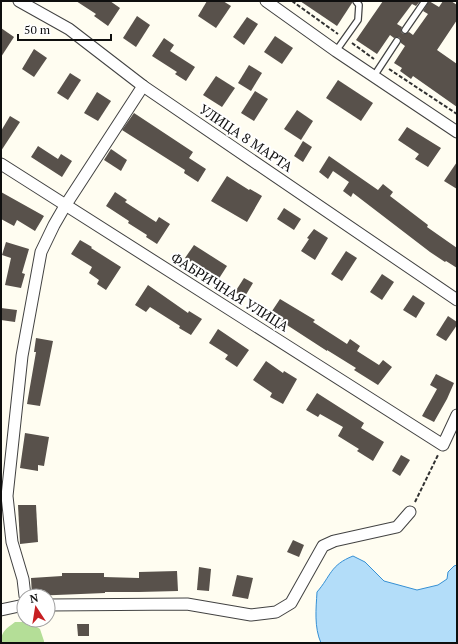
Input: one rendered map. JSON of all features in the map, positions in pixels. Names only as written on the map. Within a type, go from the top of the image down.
[{"type":"street","name":"УЛИЦА 8 МАРТА","points":[[19,1],[69,29],[143,86],[457,300]]},
{"type":"street","points":[[273,3],[336,51],[457,132]]},
{"type":"street","points":[[24,588],[23,579],[12,542],[4,496],[22,356],[41,252],[65,206],[143,86]]},
{"type":"street","name":"ФАБРИЧНАЯ УЛИЦА","points":[[1,164],[442,445]]},
{"type":"street","points":[[442,445],[457,415]]},
{"type":"street","points":[[56,605],[187,604],[251,615],[276,612],[291,603],[323,546],[334,541],[397,527],[410,512]]},
{"type":"street","points":[[1,610],[16,607]]},
{"type":"lane","points":[[336,51],[358,20],[359,5],[356,1]]},
{"type":"lane","points":[[405,30],[425,1]]},
{"type":"lane","points":[[374,76],[397,41]]},
{"type":"path","points":[[410,512],[442,445]]},
{"type":"green space","points":[[15,622],[16,628],[38,628],[44,643],[1,643],[3,633]]},
{"type":"water","points":[[353,556],[365,562],[384,581],[417,590],[438,585],[447,579],[448,572],[457,565],[457,643],[321,643],[316,624],[317,592],[335,567],[345,559]]},
{"type":"building","points":[[76,1],[110,1],[120,8],[108,26],[94,16],[96,14]]},
{"type":"building","points":[[207,1],[223,1],[231,6],[216,28],[198,16]]},
{"type":"building","points":[[300,1],[352,1],[352,3],[337,26]]},
{"type":"building","points":[[383,1],[420,1],[416,6],[412,4],[397,24],[402,27],[402,33],[405,34],[409,32],[413,35],[428,14],[423,11],[429,1],[439,7],[443,1],[451,1],[457,5],[457,20],[437,50],[457,64],[457,107],[413,76],[411,79],[400,71],[402,68],[394,63],[405,46],[401,43],[400,38],[394,38],[390,35],[377,54],[356,40]]},
{"type":"building","points":[[137,16],[150,25],[136,47],[123,38]]},
{"type":"building","points":[[247,17],[258,24],[244,45],[233,37]]},
{"type":"building","points":[[1,28],[14,37],[1,57]]},
{"type":"building","points":[[275,36],[293,48],[282,64],[264,52]]},
{"type":"building","points":[[164,38],[174,45],[170,51],[195,67],[186,81],[175,74],[177,72],[152,56]]},
{"type":"building","points":[[34,49],[47,58],[34,77],[22,69]]},
{"type":"building","points":[[249,65],[262,73],[251,91],[238,83]]},
{"type":"building","points":[[70,73],[81,80],[68,100],[57,93]]},
{"type":"building","points":[[216,76],[235,88],[222,107],[203,95]]},
{"type":"building","points":[[338,80],[373,103],[361,121],[326,98]]},
{"type":"building","points":[[255,91],[268,99],[254,121],[241,113]]},
{"type":"building","points":[[97,92],[111,101],[98,121],[84,113]]},
{"type":"building","points":[[297,110],[313,121],[301,140],[284,129]]},
{"type":"building","points":[[134,113],[193,152],[189,158],[206,169],[198,182],[184,173],[185,170],[122,130]]},
{"type":"building","points":[[10,116],[20,122],[1,151],[1,131]]},
{"type":"building","points":[[407,127],[441,148],[428,167],[415,159],[419,154],[398,140]]},
{"type":"building","points":[[303,141],[312,147],[303,162],[294,156]]},
{"type":"building","points":[[38,146],[58,159],[61,154],[72,161],[62,177],[31,157]]},
{"type":"building","points":[[111,149],[127,160],[121,171],[104,160]]},
{"type":"building","points":[[329,156],[378,190],[383,184],[393,192],[390,196],[428,225],[427,227],[457,248],[457,268],[430,252],[353,193],[351,197],[343,191],[349,182],[333,171],[328,179],[319,172]]},
{"type":"building","points":[[457,162],[457,189],[444,181]]},
{"type":"building","points":[[227,176],[249,190],[250,189],[262,196],[247,222],[211,201]]},
{"type":"building","points":[[1,192],[44,216],[35,231],[17,220],[14,226],[1,219]]},
{"type":"building","points":[[115,192],[127,200],[125,202],[156,222],[159,217],[170,224],[157,244],[146,237],[147,235],[128,223],[129,221],[106,206]]},
{"type":"building","points":[[284,208],[301,219],[294,230],[277,219]]},
{"type":"building","points":[[314,229],[328,238],[315,260],[301,251],[309,239],[307,238]]},
{"type":"building","points":[[80,240],[121,267],[106,290],[97,284],[99,280],[89,273],[92,267],[71,254]]},
{"type":"building","points":[[6,242],[29,249],[22,273],[25,274],[21,288],[5,285],[11,258],[2,255]]},
{"type":"building","points":[[194,245],[227,266],[218,280],[185,258]]},
{"type":"building","points":[[346,251],[357,258],[342,281],[331,274]]},
{"type":"building","points":[[382,274],[394,282],[382,300],[370,292]]},
{"type":"building","points":[[244,278],[253,283],[244,298],[235,292]]},
{"type":"building","points":[[148,285],[188,313],[189,311],[202,319],[191,335],[179,328],[180,326],[150,307],[146,312],[135,305]]},
{"type":"building","points":[[413,295],[425,303],[416,318],[403,310]]},
{"type":"building","points":[[280,299],[315,320],[313,322],[347,344],[350,339],[360,346],[357,351],[379,365],[383,360],[392,367],[378,385],[354,370],[356,368],[270,314]]},
{"type":"building","points":[[1,308],[17,310],[15,322],[1,320]]},
{"type":"building","points":[[448,316],[457,322],[457,325],[446,341],[436,335]]},
{"type":"building","points":[[218,329],[249,350],[237,367],[225,359],[228,355],[209,343]]},
{"type":"building","points":[[36,338],[53,341],[40,406],[27,404],[36,352],[34,352]]},
{"type":"building","points":[[266,361],[283,373],[284,371],[297,379],[283,404],[270,397],[272,393],[253,380]]},
{"type":"building","points":[[436,374],[454,383],[434,422],[422,416],[437,389],[430,385]]},
{"type":"building","points":[[317,393],[364,423],[361,428],[384,442],[373,461],[357,451],[359,449],[338,436],[343,427],[320,414],[318,417],[306,410]]},
{"type":"building","points":[[25,433],[49,437],[44,466],[38,465],[38,471],[20,468]]},
{"type":"building","points":[[401,455],[410,460],[400,476],[392,471]]},
{"type":"building","points":[[18,505],[36,505],[38,542],[20,544]]},
{"type":"building","points":[[293,540],[304,545],[299,557],[287,552]]},
{"type":"building","points":[[199,567],[211,569],[209,591],[197,590]]},
{"type":"building","points":[[177,571],[178,591],[105,592],[56,595],[56,588],[32,588],[31,578],[62,576],[62,573],[104,573],[104,577],[139,578],[139,572]]},
{"type":"building","points":[[237,575],[253,578],[248,599],[232,596]]},
{"type":"building","points":[[77,624],[89,624],[89,636],[78,636]]}]
